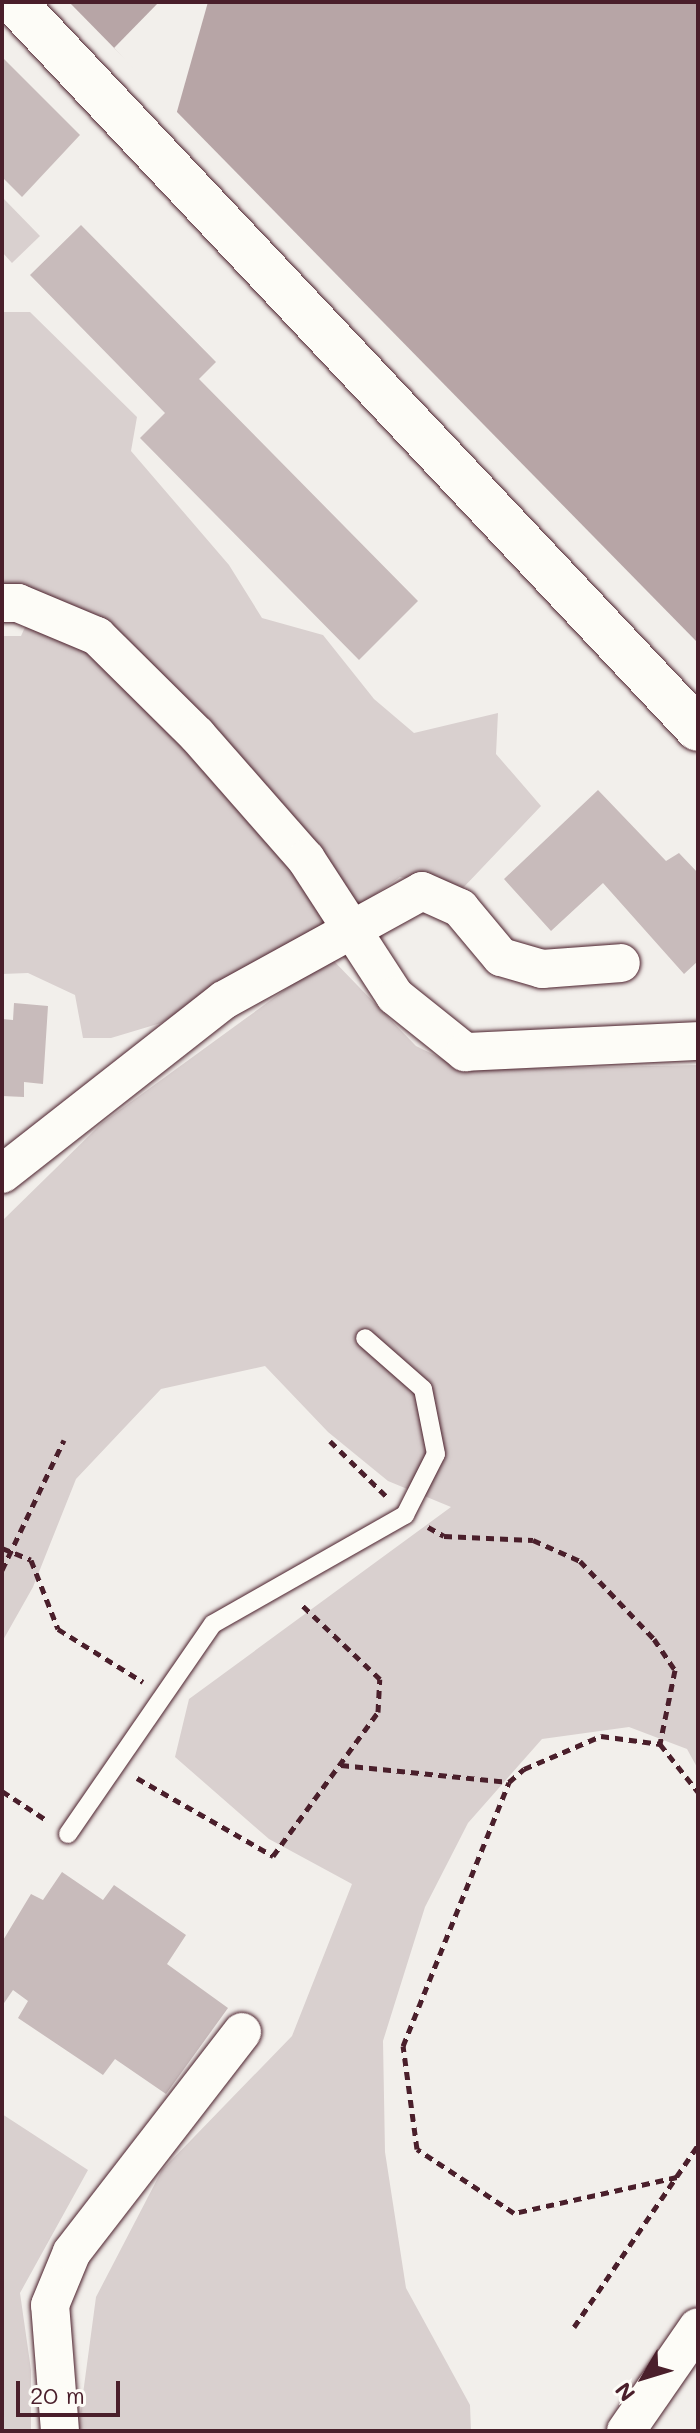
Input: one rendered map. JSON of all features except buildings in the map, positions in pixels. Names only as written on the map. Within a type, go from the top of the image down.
[{"type":"street","points":[[14,2],[698,729]]},
{"type":"street","points":[[2,603],[18,603],[97,636],[197,735],[306,859],[395,996],[465,1052],[698,1041]]},
{"type":"street","points":[[2,1174],[224,1000],[350,926],[422,891],[460,908],[501,957],[542,969],[621,963]]},
{"type":"street","points":[[60,2431],[50,2305],[72,2252],[242,2032]]},
{"type":"street","points":[[626,2431],[698,2327]]},
{"type":"lane","points":[[68,1834],[213,1624],[405,1515],[436,1454],[423,1389],[365,1338]]},
{"type":"path","points":[[2,1570],[64,1440]]},
{"type":"path","points":[[330,1441],[405,1515],[444,1536],[533,1540],[580,1561],[654,1639],[675,1670],[660,1744]]},
{"type":"path","points":[[2,1548],[10,1554],[31,1560],[58,1629],[164,1695]]},
{"type":"path","points":[[116,1765],[273,1856],[378,1712],[380,1679],[316,1623],[284,1584]]},
{"type":"path","points":[[677,2177],[514,2213],[417,2149],[403,2046],[509,1782],[524,1769],[601,1736],[660,1744],[698,1792]]},
{"type":"path","points":[[340,1765],[509,1782]]},
{"type":"path","points":[[2,1791],[68,1834]]},
{"type":"path","points":[[574,2327],[698,2145]]},
{"type":"shaded area","points":[[69,2],[698,2],[698,643]]},
{"type":"shaded area","points":[[2,197],[40,236],[12,263],[2,252]]},
{"type":"shaded area","points":[[2,312],[30,312],[137,417],[131,451],[229,565],[262,618],[323,635],[374,699],[414,733],[498,713],[496,754],[541,806],[462,889],[400,877],[336,922],[161,1023],[111,1038],[83,1038],[75,995],[28,973],[2,974],[2,636],[21,636],[41,592],[2,585]]},
{"type":"shaded area","points":[[330,957],[416,1046],[465,1070],[698,1065],[698,1769],[687,1749],[629,1727],[542,1739],[468,1823],[425,1907],[383,2041],[385,2152],[406,2288],[470,2405],[471,2431],[78,2431],[96,2297],[162,2170],[292,2036],[352,1884],[269,1839],[175,1757],[189,1699],[451,1507],[388,1481],[328,1432],[265,1366],[161,1389],[76,1479],[33,1587],[2,1642],[2,1221],[102,1123]]},
{"type":"shaded area","points":[[2,2114],[88,2170],[20,2293],[31,2370],[31,2431],[2,2431]]},
{"type":"pier","points":[[159,2],[208,2],[176,115],[114,48]]}]
